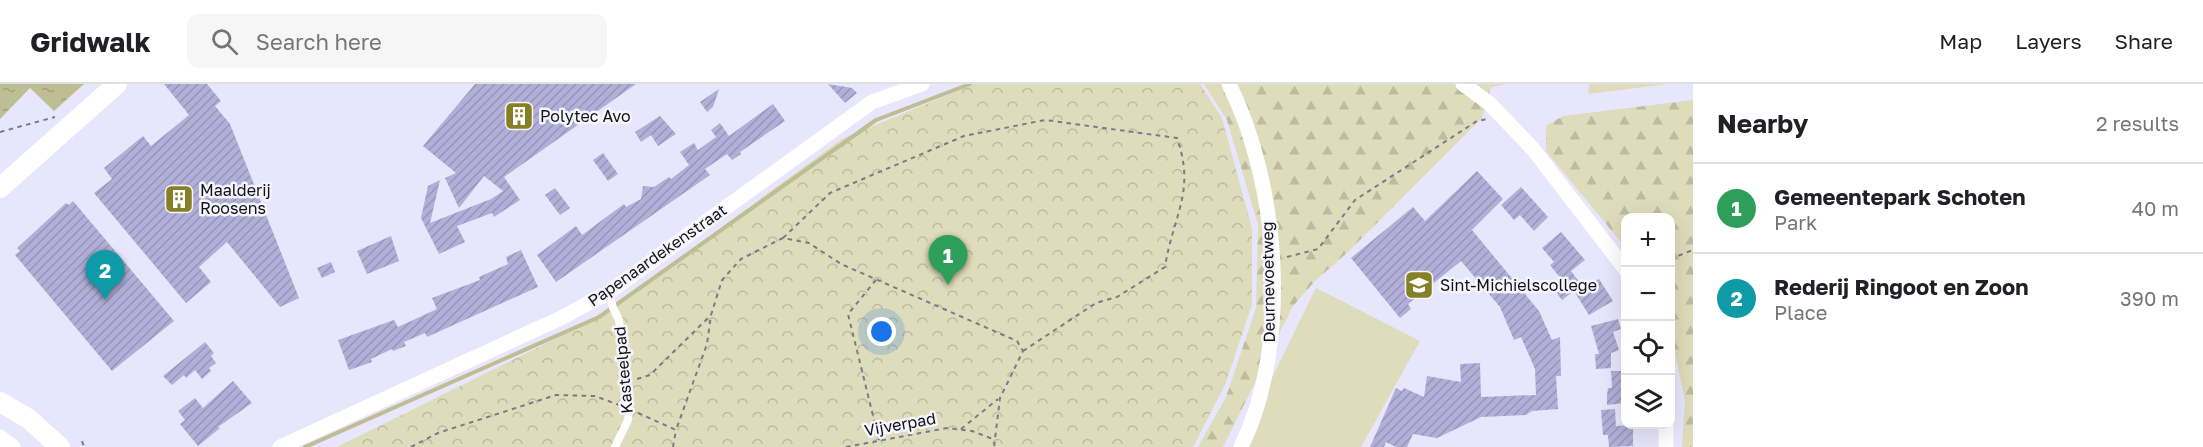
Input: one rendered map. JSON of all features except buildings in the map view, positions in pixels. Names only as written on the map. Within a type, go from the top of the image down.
[{"type":"street","points":[[0,188],[117,84]]},
{"type":"street","name":"Papenaardekenstraat","points":[[280,447],[610,295],[872,102],[922,84]]},
{"type":"street","name":"Deurnevoetweg","points":[[1229,84],[1243,111],[1262,173],[1271,261],[1269,355],[1260,397],[1241,447]]},
{"type":"street","points":[[1464,84],[1501,116],[1533,149],[1624,267]]},
{"type":"street","points":[[0,402],[29,419],[60,447]]},
{"type":"street","points":[[1666,429],[1666,447]]},
{"type":"street","points":[[0,437],[13,447]]},
{"type":"lane","name":"Kasteelpad","points":[[610,295],[619,320],[629,408],[628,420],[615,447]]},
{"type":"path","points":[[0,132],[54,117],[62,111]]},
{"type":"path","points":[[1271,261],[1318,249],[1355,200],[1477,121],[1501,116]]},
{"type":"path","points":[[673,447],[676,430],[708,344],[711,315],[722,280],[741,259],[783,238],[830,193],[964,136],[1046,120],[1177,138],[1185,162],[1185,195],[1169,244],[1165,267],[1117,297],[1096,303],[1023,351],[1000,398],[993,439],[994,447]]},
{"type":"path","points":[[783,238],[810,243],[841,264],[1017,341],[1023,351]]},
{"type":"path","points":[[1675,257],[1693,250]]},
{"type":"path","points":[[876,280],[848,314],[879,440]]},
{"type":"path","points":[[626,383],[650,375],[711,315]]},
{"type":"path","points":[[411,447],[438,433],[556,395],[595,396],[629,408],[676,430]]},
{"type":"path","points":[[961,429],[1000,398]]},
{"type":"path","name":"Vijverpad","points":[[846,447],[947,428],[961,429],[993,439]]},
{"type":"path","points":[[82,441],[84,447]]},
{"type":"green space","points":[[974,84],[1200,84],[1222,118],[1252,228],[1252,304],[1225,385],[1193,447],[337,447],[599,317],[842,139]]},
{"type":"green space","points":[[1204,84],[1507,84],[1491,87],[1482,118],[1350,250],[1315,281],[1293,306],[1223,447],[1198,447],[1226,397],[1256,308],[1258,225],[1227,120]]},
{"type":"green space","points":[[1589,84],[1668,84],[1588,94]]},
{"type":"green space","points":[[1693,100],[1693,447],[1682,447],[1685,401],[1675,353],[1675,213],[1621,213],[1621,242],[1546,151],[1546,126],[1563,116]]},
{"type":"green space","points":[[1316,288],[1420,341],[1361,447],[1238,447]]},
{"type":"water","points":[[0,84],[84,84],[54,111],[30,88],[0,119]]},
{"type":"waterway","points":[[305,447],[599,317],[876,120],[970,84]]},
{"type":"place","name":"Polytec Avo","points":[[519,116]]},
{"type":"place","name":"Maalderij Roosens","points":[[179,199]]},
{"type":"place","name":"Gemeentepark Schoten","points":[[948,285]]},
{"type":"place","name":"Sint-Michielscollege","points":[[1419,285]]},
{"type":"place","name":"Rederij Ringoot en Zoon","points":[[105,300]]}]
